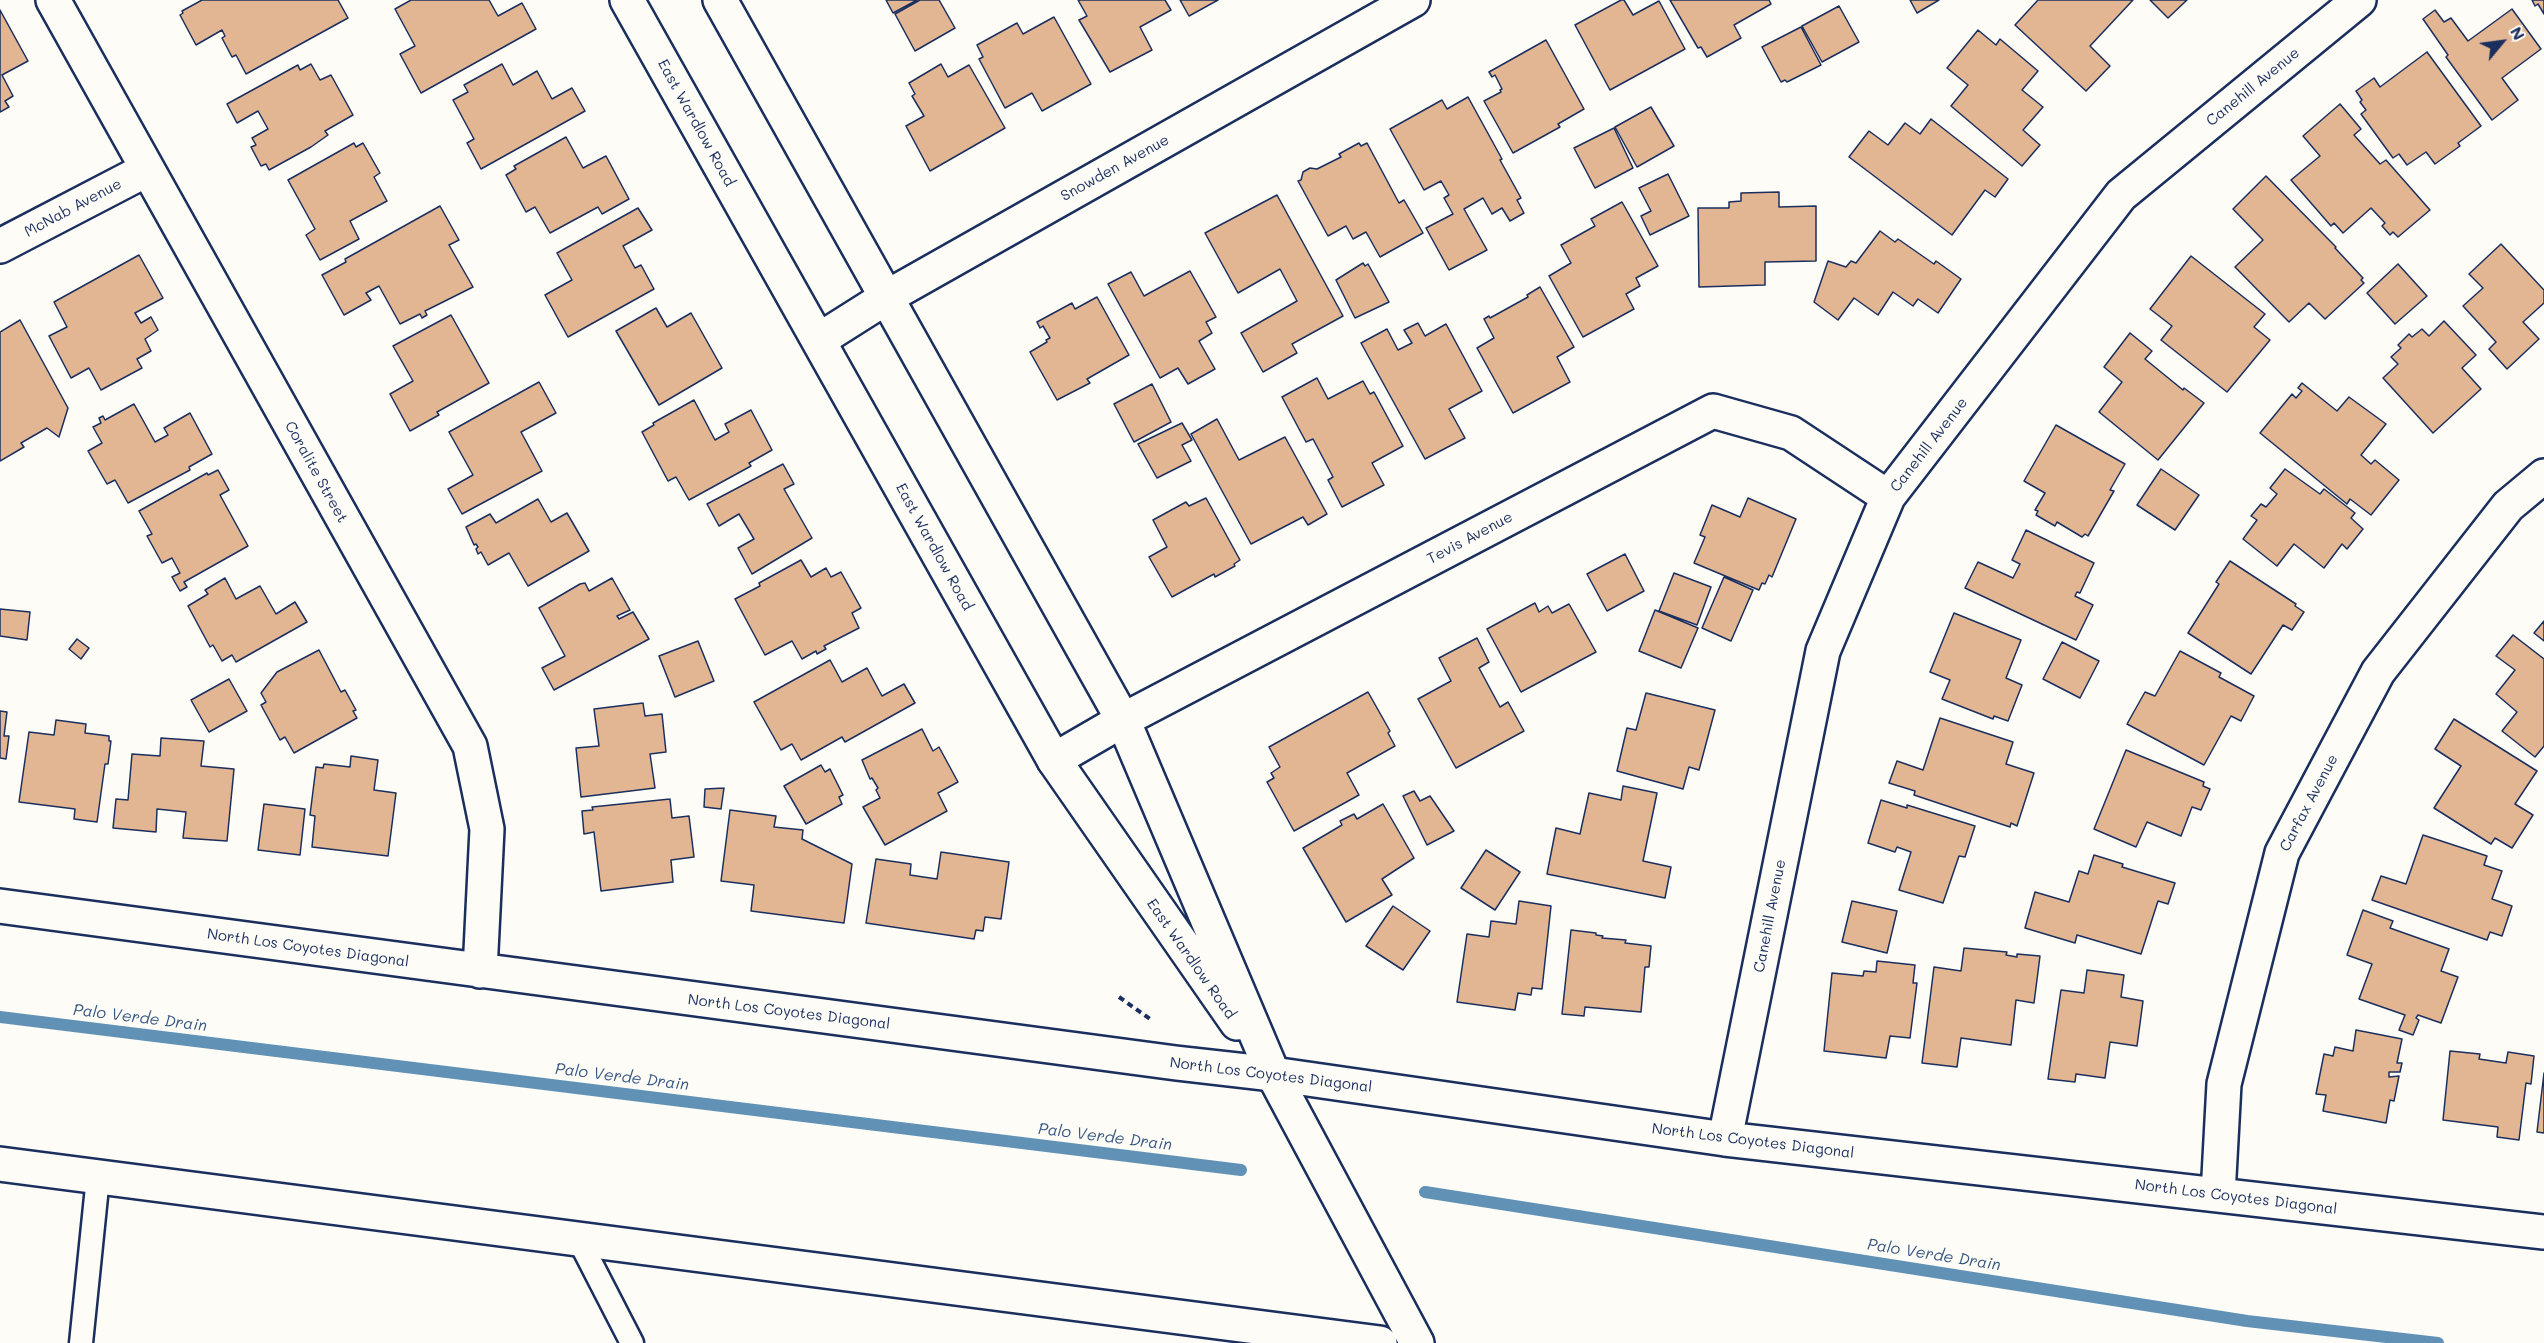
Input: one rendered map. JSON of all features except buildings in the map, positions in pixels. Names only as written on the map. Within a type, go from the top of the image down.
[{"type":"street","name":"Coralite Street","points":[[52,0],[470,746],[487,829],[480,971]]},
{"type":"street","name":"East Wardlow Road","points":[[627,0],[1054,759],[1273,1074]]},
{"type":"street","name":"East Wardlow Road","points":[[720,0],[1123,720],[1273,1074],[1417,1343]]},
{"type":"street","name":"Snowden Avenue","points":[[819,340],[887,297],[1413,0]]},
{"type":"street","name":"Canehill Avenue","points":[[1725,1139],[1823,651],[1888,497],[2121,195],[2359,0]]},
{"type":"street","name":"McNab Avenue","points":[[0,246],[146,170]]},
{"type":"street","name":"Tevis Avenue","points":[[1054,759],[1123,720],[1713,411],[1791,433],[1888,497]]},
{"type":"street","name":"Carfax Avenue","points":[[2218,1195],[2224,1084],[2282,853],[2378,672],[2508,506],[2544,476]]},
{"type":"street","name":"North Los Coyotes Diagonal","points":[[0,906],[1153,1060],[1273,1074],[1725,1139],[2544,1232]]},
{"type":"street","points":[[0,1164],[1380,1343]]},
{"type":"lane","points":[[81,1343],[98,1177]]},
{"type":"lane","points":[[579,1240],[632,1343]]},
{"type":"path","points":[[1119,997],[1152,1021]]},
{"type":"waterway","name":"Palo Verde Drain","points":[[0,1017],[1241,1170]]},
{"type":"waterway","name":"Palo Verde Drain","points":[[1425,1192],[2247,1321],[2438,1343]]}]
